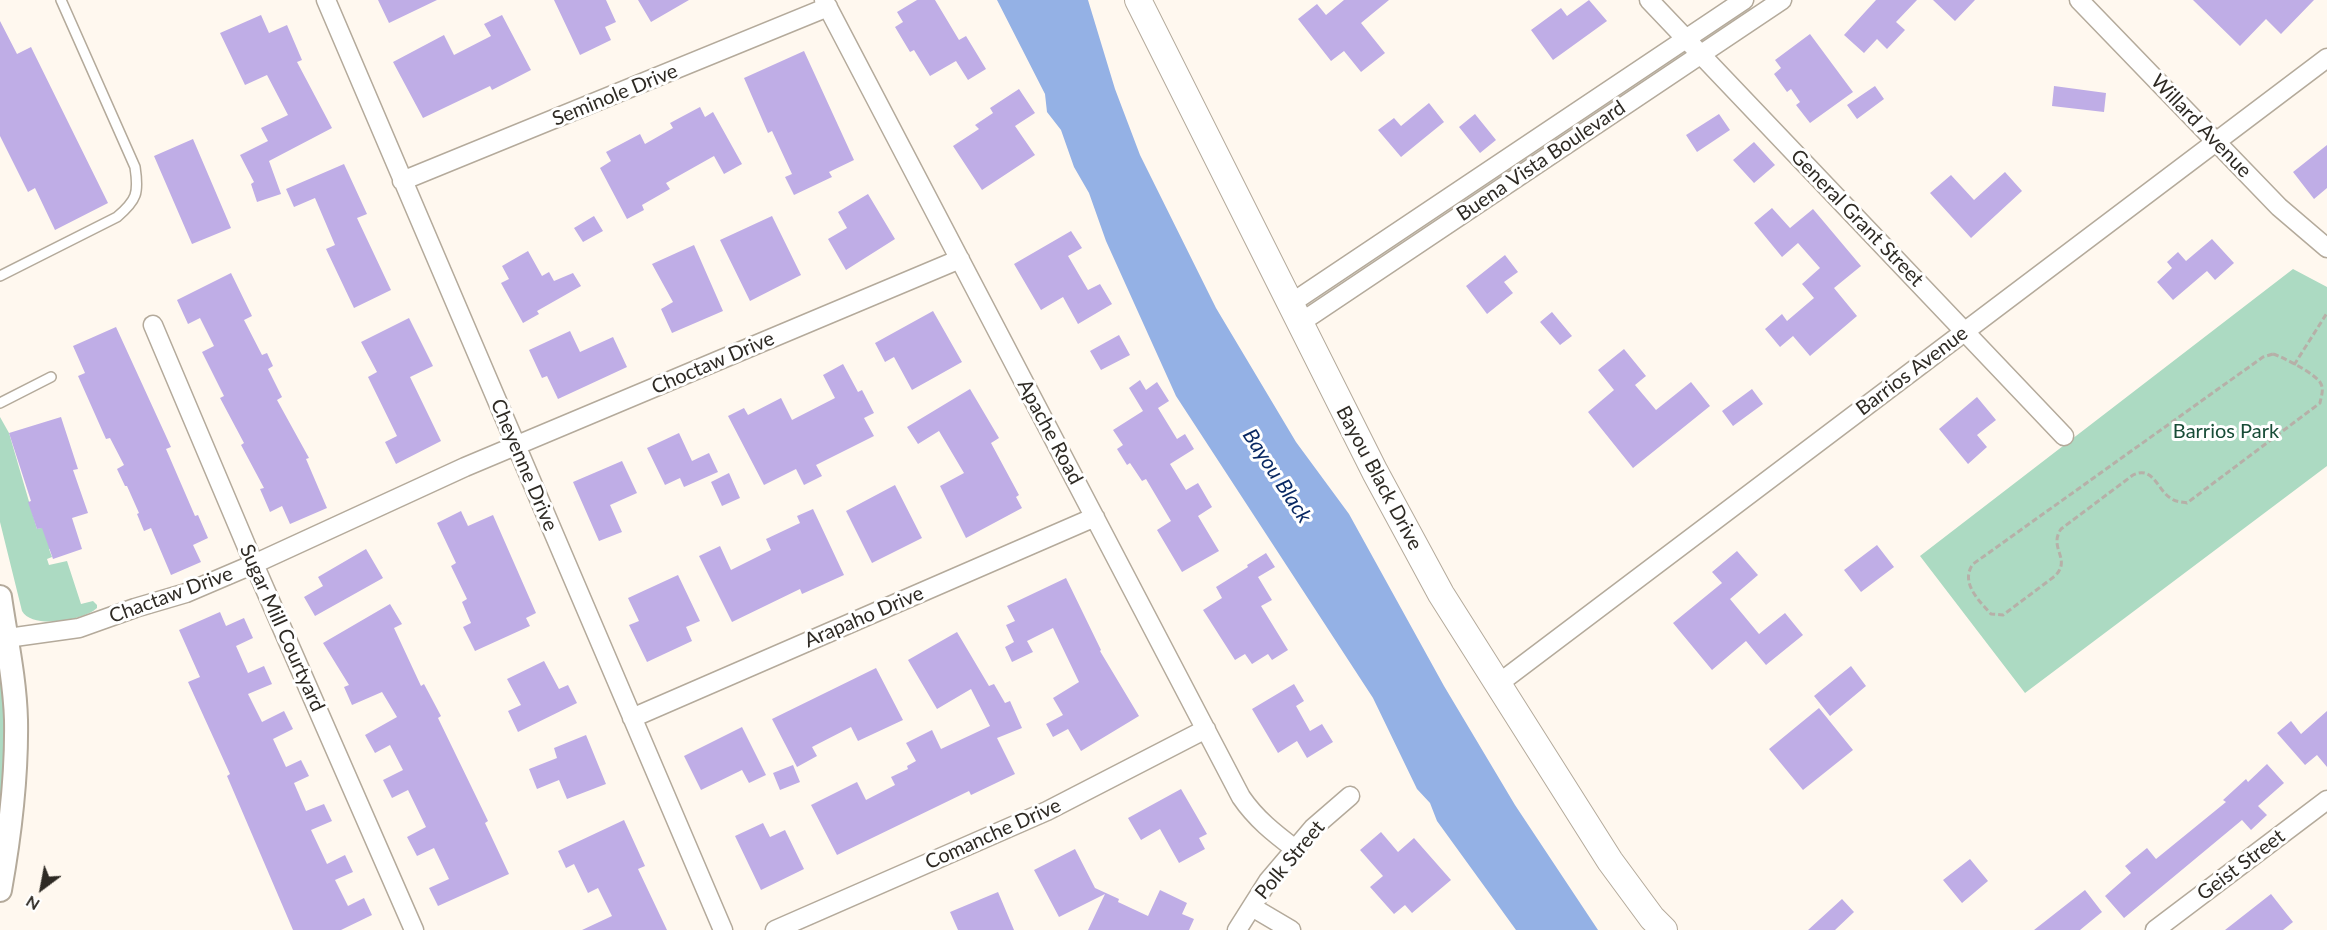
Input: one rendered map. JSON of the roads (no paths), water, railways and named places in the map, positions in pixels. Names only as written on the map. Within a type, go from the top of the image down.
[{"type":"main road","name":"Bayou Black Drive","points":[[1138,0],[1375,472],[1433,579],[1610,861],[1652,918],[1664,930]]},
{"type":"street","name":"Cheyenne Drive","points":[[326,0],[723,930]]},
{"type":"street","name":"General Grant Street","points":[[1649,0],[2064,436]]},
{"type":"street","name":"Buena Vista Boulevard","points":[[1295,313],[1744,0]]},
{"type":"street","name":"Buena Vista Boulevard","points":[[1295,313],[1782,0]]},
{"type":"street","name":"Willard Avenue","points":[[2079,0],[2279,207],[2327,248]]},
{"type":"street","name":"Seminole Drive","points":[[402,182],[826,4]]},
{"type":"street","name":"Apache Road","points":[[826,4],[1252,813],[1295,849]]},
{"type":"street","name":"Barrios Avenue","points":[[1498,684],[2327,58]]},
{"type":"street","name":"Choctaw Drive","points":[[465,467],[960,259]]},
{"type":"street","name":"Sugar Mill Courtyard","points":[[153,325],[254,564],[414,930]]},
{"type":"street","name":"Chactaw Drive","points":[[3,639],[79,628],[186,593],[465,467]]},
{"type":"street","name":"Arapaho Drive","points":[[632,718],[1095,517]]},
{"type":"street","points":[[0,597],[3,639],[16,720],[15,779],[0,890]]},
{"type":"street","name":"Comanche Drive","points":[[775,930],[1047,811],[1206,729]]},
{"type":"street","name":"Polk Street","points":[[1237,930],[1268,881],[1313,828],[1350,796]]},
{"type":"street","name":"Geist Street","points":[[2155,930],[2327,800]]},
{"type":"street","points":[[1251,907],[1291,930]]},
{"type":"lane","points":[[0,276],[117,217],[132,204],[138,188],[135,167],[61,0]]},
{"type":"lane","points":[[0,403],[51,377]]},
{"type":"water","name":"Bayou Black","points":[[997,0],[1088,0],[1115,89],[1140,155],[1216,308],[1296,442],[1349,514],[1444,686],[1515,805],[1598,930],[1516,930],[1437,821],[1430,803],[1417,789],[1373,698],[1176,396],[1106,241],[1089,193],[1074,167],[1061,130],[1047,112],[1045,94]]},
{"type":"park label","name":"Barrios Park","points":[[2226,432]]}]
